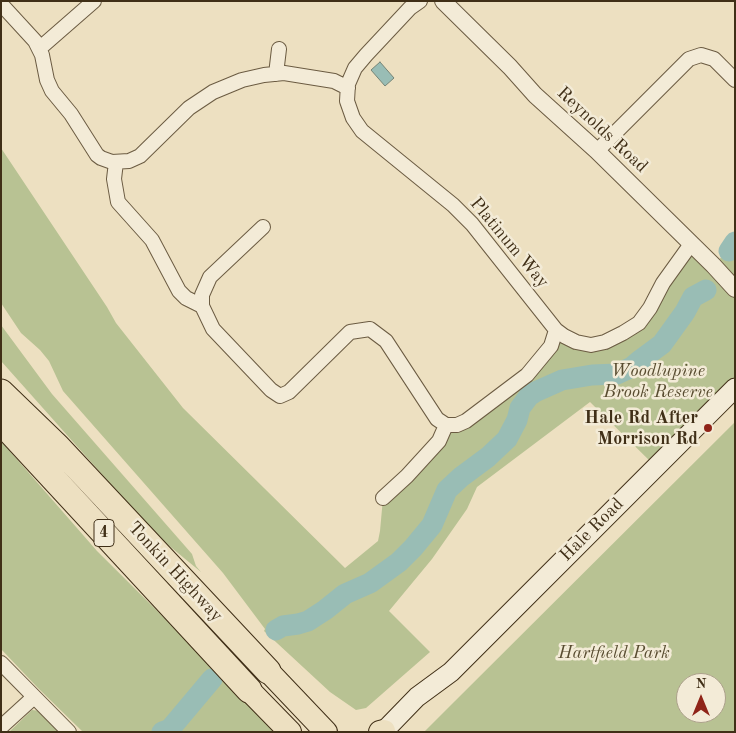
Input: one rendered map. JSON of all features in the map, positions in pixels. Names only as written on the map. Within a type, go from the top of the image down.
[{"type":"highway","points":[[1,379],[58,447]]},
{"type":"highway","name":"Tonkin Highway","points":[[1,392],[58,447],[326,732]]},
{"type":"highway","name":"Tonkin Highway","points":[[1,422],[290,732]]},
{"type":"highway","points":[[308,712],[342,732]]},
{"type":"main road","name":"Hale Road","points":[[387,732],[417,697],[451,672],[735,388]]},
{"type":"street","points":[[39,50],[94,1]]},
{"type":"street","name":"Platinum Way","points":[[420,1],[410,8],[355,68],[348,84],[347,101],[353,118],[362,131],[453,205],[472,224],[556,330],[576,342],[591,345],[605,342],[624,333],[639,323],[663,283],[691,244]]},
{"type":"street","points":[[431,1],[438,1]]},
{"type":"street","name":"Reynolds Road","points":[[443,1],[510,67],[535,95],[597,150],[735,289]]},
{"type":"street","points":[[1,4],[35,41],[52,91],[71,114],[97,155],[107,161],[129,161],[140,156],[189,108],[213,92],[242,80],[284,73],[306,75],[334,81],[348,88]]},
{"type":"street","points":[[276,74],[279,49]]},
{"type":"street","points":[[597,150],[689,59],[700,56],[714,59],[735,80]]},
{"type":"street","points":[[116,162],[114,180],[118,202],[152,240],[179,292],[202,306]]},
{"type":"street","points":[[263,227],[210,276],[202,295],[202,306],[213,329],[271,390],[280,396],[288,392],[350,332],[370,330],[386,340],[437,419],[446,425],[457,425],[466,421],[527,375],[551,346],[556,330]]},
{"type":"street","points":[[383,498],[407,476],[439,441],[446,425]]},
{"type":"street","points":[[1,663],[69,732]]},
{"type":"street","points":[[1,727],[34,696]]},
{"type":"green space","name":"Woodlupine Brook Reserve","points":[[1,148],[116,323],[183,408],[345,568],[378,541],[383,498],[457,425],[564,336],[576,342],[623,333],[691,244],[713,265],[735,245],[735,388],[656,467],[590,402],[477,487],[467,509],[432,559],[389,611],[430,652],[366,708],[356,710],[330,692],[264,631],[265,629],[223,573],[63,391],[49,361],[21,333],[1,303]]},
{"type":"green space","points":[[1,325],[52,394],[192,554],[196,566],[201,572],[156,535],[1,361]]},
{"type":"green space","name":"Hartfield Park","points":[[735,422],[735,732],[424,732]]},
{"type":"green space","points":[[1,441],[97,551],[279,732],[83,732],[38,688],[1,649]]},
{"type":"green space","points":[[32,710],[41,711],[62,732],[9,732]]},
{"type":"water","points":[[380,62],[394,78],[385,86],[371,70]]},
{"type":"waterway","points":[[729,251],[735,242]]},
{"type":"waterway","points":[[276,630],[283,626],[308,621],[345,594],[370,583],[399,562],[432,525],[447,490],[507,439],[517,420],[520,408],[529,396],[562,380],[592,375],[617,374],[632,367],[662,344],[685,312],[693,297],[706,290]]},
{"type":"waterway","points":[[162,732],[170,729],[212,679]]},
{"type":"place","name":"Hale Rd After Morrison Rd","points":[[708,428]]}]
